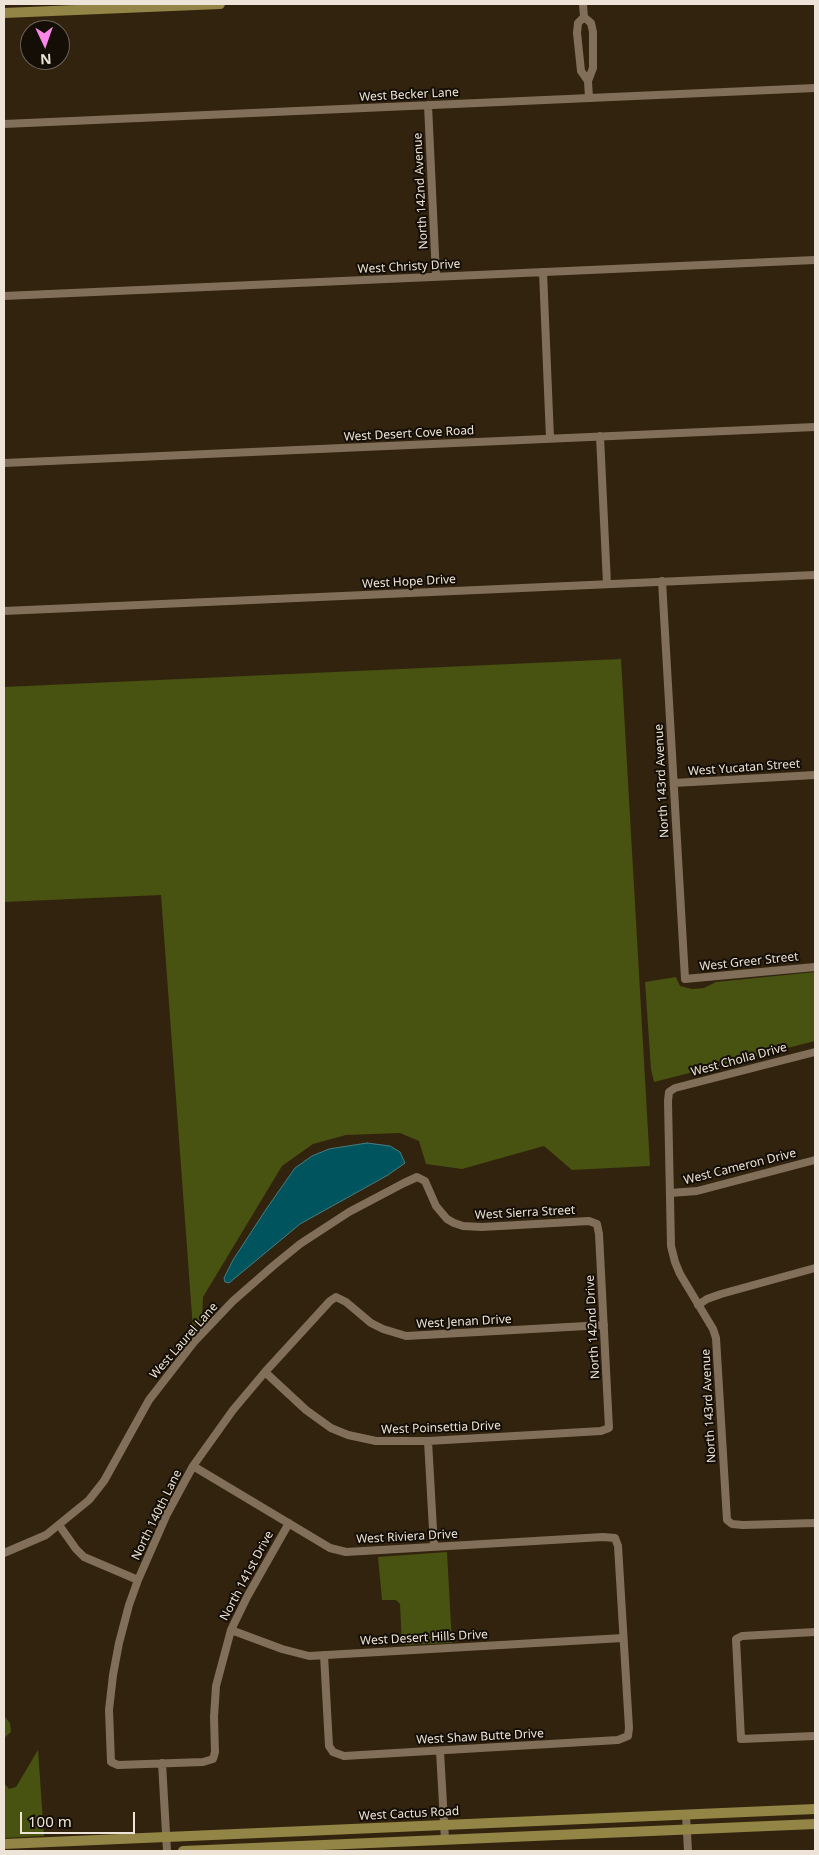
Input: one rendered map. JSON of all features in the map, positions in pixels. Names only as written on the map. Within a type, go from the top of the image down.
[{"type":"main road","points":[[4,13],[220,4]]},
{"type":"main road","name":"West Cactus Road","points":[[4,1844],[815,1809]]},
{"type":"main road","points":[[183,1851],[815,1824]]},
{"type":"street","points":[[583,4],[584,17],[591,23],[593,42],[593,68],[588,81],[589,98]]},
{"type":"street","points":[[584,17],[578,23],[577,33],[581,71],[588,81]]},
{"type":"street","name":"West Becker Lane","points":[[4,124],[815,88]]},
{"type":"street","name":"North 142nd Avenue","points":[[428,105],[436,276]]},
{"type":"street","name":"West Christy Drive","points":[[4,296],[815,260]]},
{"type":"street","points":[[543,272],[550,438]]},
{"type":"street","name":"West Desert Cove Road","points":[[4,463],[815,426]]},
{"type":"street","points":[[600,436],[607,584]]},
{"type":"street","name":"West Hope Drive","points":[[4,611],[815,574]]},
{"type":"street","name":"North 143rd Avenue","points":[[662,581],[685,979]]},
{"type":"street","name":"West Yucatan Street","points":[[674,783],[815,775]]},
{"type":"street","name":"West Greer Street","points":[[685,979],[815,967]]},
{"type":"street","name":"West Cholla Drive","points":[[669,1092],[676,1088],[815,1052]]},
{"type":"street","name":"North 143rd Avenue","points":[[669,1092],[670,1235],[673,1256],[680,1274],[716,1338],[727,1520],[732,1524],[743,1525],[815,1523]]},
{"type":"street","name":"West Cameron Drive","points":[[670,1194],[697,1191],[815,1160]]},
{"type":"street","name":"West Sierra Street","points":[[417,1177],[425,1182],[436,1206],[447,1218],[463,1226],[482,1227],[589,1221],[597,1224]]},
{"type":"street","name":"West Laurel Lane","points":[[4,1553],[38,1539],[90,1500],[104,1481],[149,1400],[194,1342],[233,1301],[273,1266],[324,1228],[417,1177]]},
{"type":"street","name":"North 142nd Drive","points":[[597,1224],[609,1428]]},
{"type":"street","points":[[698,1305],[707,1299],[721,1294],[815,1269]]},
{"type":"street","name":"West Jenan Drive","points":[[336,1297],[346,1302],[377,1326],[406,1336],[604,1325]]},
{"type":"street","name":"North 140th Lane","points":[[162,1763],[118,1765],[111,1762],[109,1710],[113,1675],[124,1624],[138,1580],[167,1514],[193,1466],[233,1410],[265,1372],[330,1301],[336,1297]]},
{"type":"street","name":"West Poinsettia Drive","points":[[265,1372],[306,1410],[331,1428],[348,1435],[376,1441],[428,1441],[601,1431],[609,1428]]},
{"type":"street","points":[[428,1441],[434,1547]]},
{"type":"street","name":"West Riviera Drive","points":[[193,1466],[330,1548],[346,1552],[603,1537],[615,1538],[618,1546],[623,1638]]},
{"type":"street","name":"North 141st Drive","points":[[162,1763],[204,1762],[213,1759],[215,1752],[214,1718],[216,1686],[231,1630],[247,1597],[289,1523]]},
{"type":"street","points":[[59,1525],[76,1549],[84,1556],[138,1580]]},
{"type":"street","name":"West Desert Hills Drive","points":[[231,1630],[298,1654],[324,1655],[623,1638]]},
{"type":"street","points":[[815,1632],[742,1636],[736,1639],[741,1739],[815,1736]]},
{"type":"street","name":"West Shaw Butte Drive","points":[[324,1655],[329,1746],[332,1752],[344,1756],[440,1751],[618,1740],[628,1736],[623,1638]]},
{"type":"street","points":[[440,1751],[445,1840]]},
{"type":"street","points":[[162,1763],[167,1851]]},
{"type":"street","points":[[686,1815],[688,1851]]},
{"type":"green space","points":[[621,659],[650,1166],[572,1170],[544,1146],[462,1169],[426,1164],[419,1141],[400,1133],[346,1135],[313,1144],[282,1166],[203,1297],[202,1319],[193,1329],[161,895],[4,902],[4,687]]},
{"type":"green space","points":[[815,972],[815,1041],[654,1082],[651,1069],[645,982],[676,977],[680,986],[692,989],[704,988],[716,982]]},
{"type":"green space","points":[[447,1552],[452,1643],[402,1645],[400,1604],[396,1600],[382,1600],[378,1557]]},
{"type":"green space","points":[[4,1716],[10,1723],[11,1732],[4,1738]]},
{"type":"green space","points":[[38,1750],[44,1836],[4,1838],[4,1783],[9,1789],[16,1787]]},
{"type":"water","points":[[367,1143],[390,1146],[400,1152],[405,1163],[388,1175],[300,1224],[229,1283],[225,1282],[224,1278],[233,1260],[295,1168],[312,1156],[329,1149]]}]
